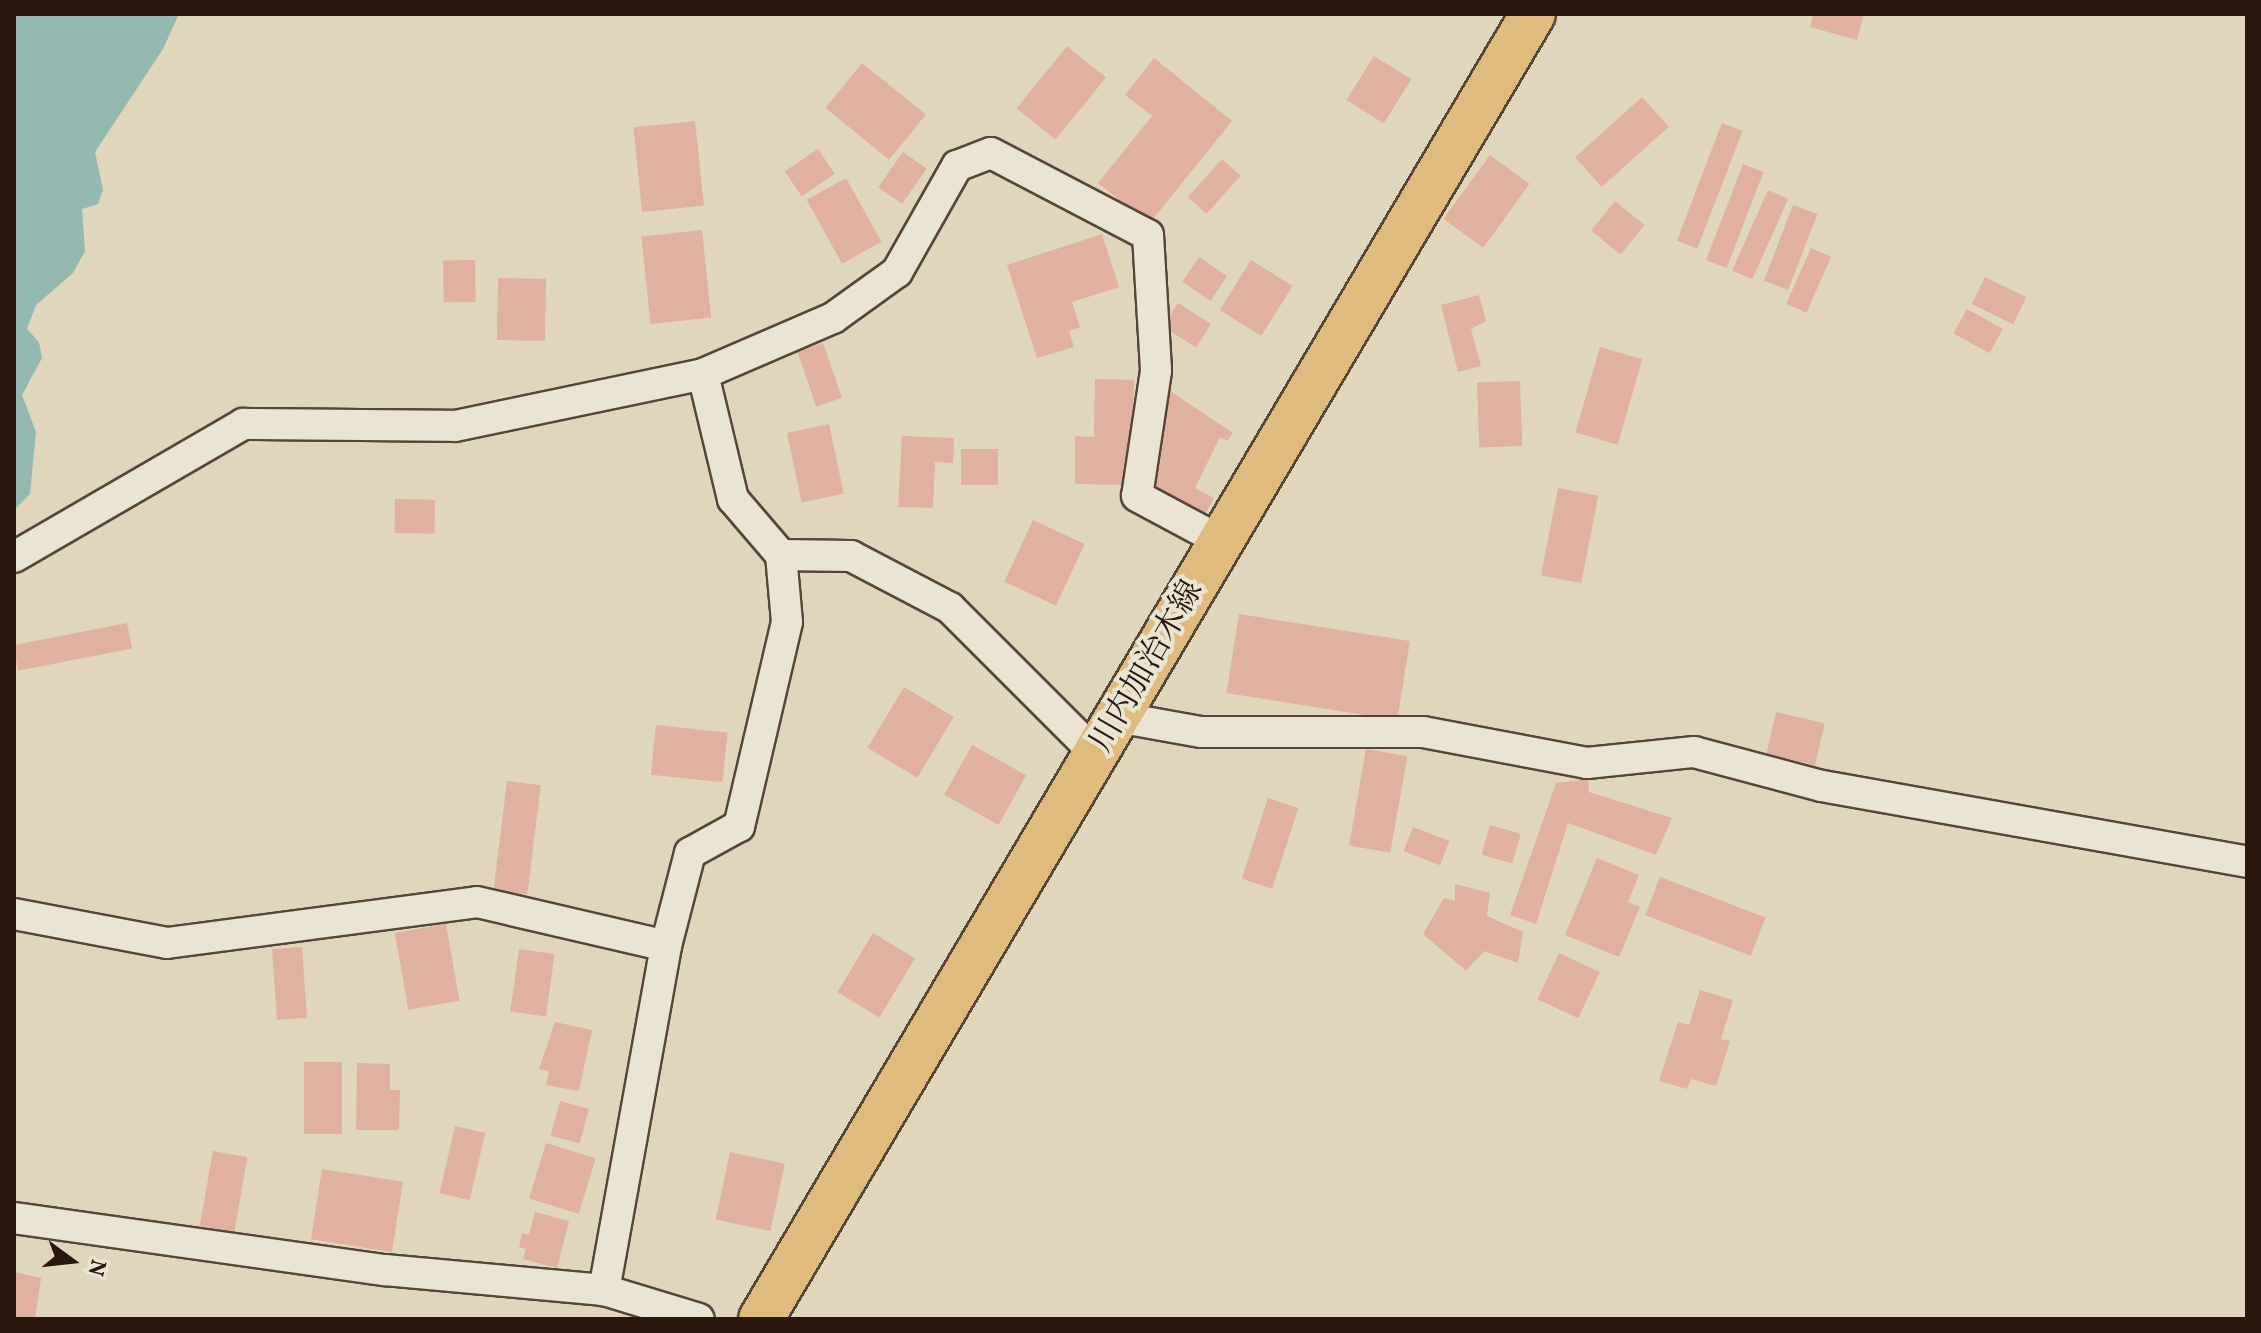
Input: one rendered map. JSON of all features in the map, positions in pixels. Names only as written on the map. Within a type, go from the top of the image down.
[{"type":"main road","name":"川内加治木線","points":[[761,1319],[1533,14]]},
{"type":"street","points":[[14,557],[243,424],[455,426],[703,374],[833,318],[897,272],[957,166],[991,153],[1148,235],[1156,371],[1137,496],[1221,541]]},
{"type":"street","points":[[604,1290],[666,946],[690,853],[739,826],[787,622],[781,555],[733,499],[703,374]]},
{"type":"street","points":[[781,555],[851,556],[950,608],[1097,755]]},
{"type":"street","points":[[1117,717],[1201,732],[1423,732],[1587,763],[1694,752],[1822,786],[2247,862]]},
{"type":"street","points":[[14,914],[167,943],[477,902],[666,946]]},
{"type":"street","points":[[14,1218],[385,1270],[604,1290],[699,1319]]},
{"type":"water","points":[[14,14],[179,14],[163,49],[95,152],[103,190],[98,204],[82,209],[85,251],[73,273],[36,305],[27,329],[39,342],[42,358],[22,395],[36,432],[30,494],[14,510]]},
{"type":"building","points":[[1813,14],[1864,14],[1857,40],[1810,27]]},
{"type":"building","points":[[1067,46],[1106,77],[1056,140],[1017,108]]},
{"type":"building","points":[[1374,56],[1411,79],[1384,123],[1346,100]]},
{"type":"building","points":[[1154,58],[1232,121],[1149,224],[1098,183],[1152,116],[1125,95]]},
{"type":"building","points":[[862,63],[926,115],[889,160],[825,108]]},
{"type":"building","points":[[1642,97],[1669,127],[1602,187],[1575,157]]},
{"type":"building","points":[[695,121],[704,206],[642,212],[633,127]]},
{"type":"building","points":[[1722,123],[1743,131],[1697,249],[1677,241]]},
{"type":"building","points":[[818,149],[835,174],[802,196],[785,171]]},
{"type":"building","points":[[903,152],[927,169],[902,204],[878,187]]},
{"type":"building","points":[[1490,155],[1530,184],[1483,248],[1444,219]]},
{"type":"building","points":[[1222,159],[1241,176],[1206,214],[1188,197]]},
{"type":"building","points":[[1743,164],[1764,172],[1727,268],[1706,260]]},
{"type":"building","points":[[846,178],[881,242],[842,264],[807,200]]},
{"type":"building","points":[[1768,190],[1788,199],[1752,279],[1732,270]]},
{"type":"building","points":[[1615,201],[1645,225],[1621,254],[1591,231]]},
{"type":"building","points":[[1793,205],[1817,214],[1788,290],[1764,281]]},
{"type":"building","points":[[702,230],[711,318],[651,324],[641,236]]},
{"type":"building","points":[[1102,234],[1119,287],[1072,302],[1080,327],[1069,331],[1074,347],[1037,358],[1007,265]]},
{"type":"building","points":[[1811,248],[1831,257],[1806,313],[1786,304]]},
{"type":"building","points":[[1199,257],[1227,276],[1210,301],[1182,282]]},
{"type":"building","points":[[475,260],[476,302],[444,303],[443,261]]},
{"type":"building","points":[[1251,260],[1293,286],[1261,336],[1220,310]]},
{"type":"building","points":[[1985,277],[2026,297],[2013,324],[1972,304]]},
{"type":"building","points":[[498,278],[546,279],[545,341],[497,340]]},
{"type":"building","points":[[1479,295],[1486,321],[1471,329],[1481,366],[1458,372],[1441,305]]},
{"type":"building","points":[[1178,303],[1211,324],[1196,347],[1163,327]]},
{"type":"building","points":[[1967,309],[2003,329],[1989,353],[1953,333]]},
{"type":"building","points":[[823,343],[842,398],[816,407],[797,352]]},
{"type":"building","points":[[1600,347],[1642,359],[1618,445],[1575,433]]},
{"type":"building","points":[[1095,379],[1134,380],[1132,485],[1075,484],[1075,436],[1094,437]]},
{"type":"building","points":[[1520,381],[1522,446],[1479,447],[1477,383]]},
{"type":"building","points":[[1161,385],[1233,433],[1227,441],[1220,437],[1195,488],[1214,498],[1200,524],[1143,492]]},
{"type":"building","points":[[829,424],[844,493],[802,502],[787,433]]},
{"type":"building","points":[[902,436],[954,438],[953,463],[935,462],[933,508],[898,507]]},
{"type":"building","points":[[961,449],[998,449],[998,485],[961,485]]},
{"type":"building","points":[[1558,488],[1598,496],[1581,583],[1541,575]]},
{"type":"building","points":[[395,499],[435,500],[434,534],[394,533]]},
{"type":"building","points":[[1033,520],[1085,544],[1056,606],[1004,582]]},
{"type":"building","points":[[1239,614],[1410,641],[1397,720],[1226,693]]},
{"type":"building","points":[[127,623],[132,649],[18,671],[14,645]]},
{"type":"building","points":[[904,687],[954,717],[917,778],[867,748]]},
{"type":"building","points":[[1776,712],[1825,723],[1815,765],[1766,754]]},
{"type":"building","points":[[656,725],[728,733],[722,782],[651,775]]},
{"type":"building","points":[[972,745],[1026,775],[999,825],[944,795]]},
{"type":"building","points":[[1366,749],[1407,756],[1390,853],[1349,846]]},
{"type":"building","points":[[1588,779],[1589,792],[1672,818],[1656,855],[1568,823],[1536,924],[1510,915],[1556,783]]},
{"type":"building","points":[[507,781],[541,785],[527,894],[494,890]]},
{"type":"building","points":[[1268,798],[1298,808],[1272,889],[1242,879]]},
{"type":"building","points":[[1490,825],[1521,834],[1512,864],[1481,855]]},
{"type":"building","points":[[1413,827],[1449,841],[1440,865],[1404,851]]},
{"type":"building","points":[[1597,858],[1639,875],[1628,902],[1640,907],[1619,957],[1565,935]]},
{"type":"building","points":[[1660,877],[1765,917],[1751,956],[1645,915]]},
{"type":"building","points":[[1455,884],[1490,893],[1487,916],[1523,932],[1518,963],[1484,951],[1466,971],[1423,934],[1444,898],[1455,901]]},
{"type":"building","points":[[446,924],[460,1001],[408,1010],[395,933]]},
{"type":"building","points":[[873,933],[915,958],[879,1017],[837,992]]},
{"type":"building","points":[[302,947],[307,1018],[277,1020],[272,949]]},
{"type":"building","points":[[519,949],[555,954],[546,1016],[510,1011]]},
{"type":"building","points":[[1559,953],[1600,972],[1578,1018],[1537,999]]},
{"type":"building","points":[[1700,990],[1733,1000],[1721,1039],[1730,1041],[1716,1086],[1691,1079],[1687,1089],[1659,1081],[1678,1022],[1689,1025]]},
{"type":"building","points":[[555,1022],[592,1030],[579,1091],[546,1085],[549,1071],[539,1069]]},
{"type":"building","points":[[304,1062],[342,1062],[342,1134],[304,1134]]},
{"type":"building","points":[[357,1063],[390,1064],[390,1090],[400,1090],[399,1130],[356,1130]]},
{"type":"building","points":[[560,1101],[589,1109],[580,1144],[551,1136]]},
{"type":"building","points":[[455,1126],[485,1133],[470,1200],[439,1193]]},
{"type":"building","points":[[546,1143],[596,1158],[579,1214],[529,1198]]},
{"type":"building","points":[[213,1151],[247,1157],[234,1232],[200,1226]]},
{"type":"building","points":[[730,1152],[785,1164],[770,1231],[716,1219]]},
{"type":"building","points":[[322,1169],[403,1182],[392,1252],[311,1239]]},
{"type":"building","points":[[535,1212],[569,1221],[557,1268],[523,1259],[526,1249],[519,1247],[522,1233],[529,1235]]},
{"type":"building","points":[[14,1272],[41,1278],[35,1319],[14,1319]]}]
